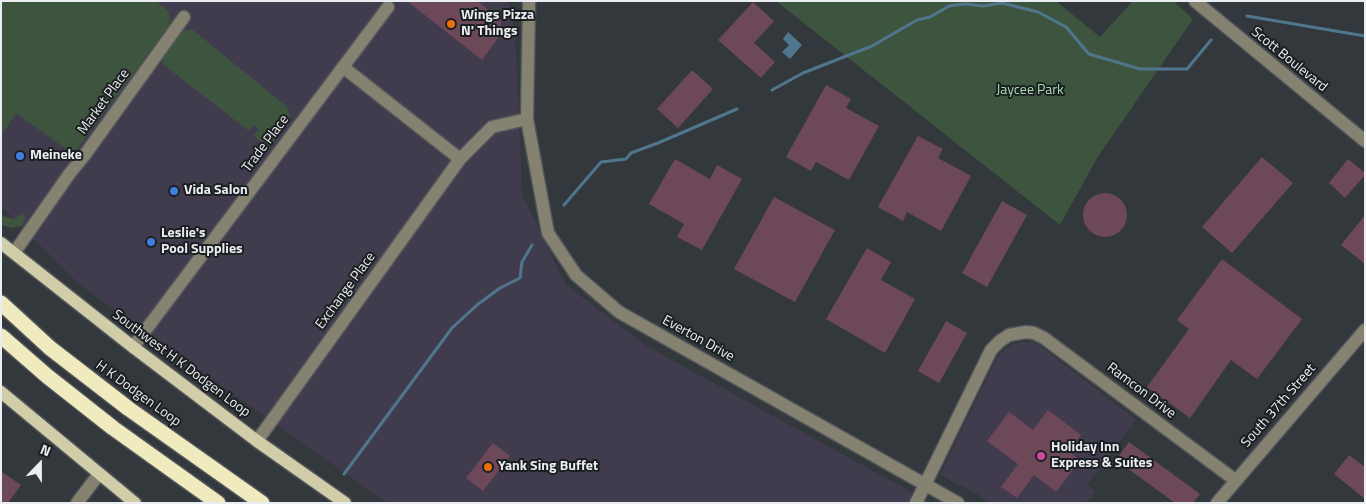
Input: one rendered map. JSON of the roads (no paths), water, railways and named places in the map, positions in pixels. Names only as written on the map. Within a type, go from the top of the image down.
[{"type":"highway","name":"H K Dodgen Loop","points":[[1,304],[50,348],[129,409],[262,503]]},
{"type":"highway","points":[[1,336],[47,376],[113,428],[218,503]]},
{"type":"main road","name":"Southwest H K Dodgen Loop","points":[[1,243],[133,347],[257,441],[345,503]]},
{"type":"main road","points":[[1,392],[135,503]]},
{"type":"street","name":"Everton Drive","points":[[529,1],[528,119],[548,233],[576,275],[619,312],[958,503]]},
{"type":"street","name":"Scott Boulevard","points":[[1194,1],[1365,141]]},
{"type":"street","name":"Trade Place","points":[[133,347],[388,7]]},
{"type":"street","name":"Market Place","points":[[14,253],[184,17]]},
{"type":"street","points":[[342,68],[460,159]]},
{"type":"street","name":"Exchange Place","points":[[257,441],[460,159],[492,127],[528,119]]},
{"type":"street","name":"South 37th Street","points":[[1217,503],[1365,330]]},
{"type":"street","name":"Ramcon Drive","points":[[925,483],[992,350],[1009,335],[1026,332],[1034,333],[1044,338],[1235,480]]},
{"type":"street","points":[[77,503],[99,474]]},
{"type":"street","points":[[916,503],[925,483]]},
{"type":"water","points":[[788,32],[802,45],[790,59],[782,52],[789,45],[783,39]]},
{"type":"waterway","points":[[772,90],[803,73],[872,46],[917,20],[930,17],[949,6],[965,4],[983,6],[1002,3],[1038,12],[1066,27],[1089,54],[1140,69],[1187,69],[1211,40]]},
{"type":"waterway","points":[[1247,16],[1365,36]]},
{"type":"waterway","points":[[564,205],[601,162],[626,159],[631,153],[737,109]]},
{"type":"waterway","points":[[344,474],[452,328],[477,305],[500,288],[520,278],[522,262],[532,245]]},
{"type":"place","name":"Wings Pizza N' Things","points":[[451,24]]},
{"type":"place","name":"Meineke","points":[[20,156]]},
{"type":"place","name":"Vida Salon","points":[[174,191]]},
{"type":"place","name":"Leslie's Pool Supplies","points":[[151,242]]},
{"type":"place","name":"Holiday Inn Express & Suites","points":[[1041,456]]},
{"type":"place","name":"Yank Sing Buffet","points":[[488,467]]},
{"type":"park label","name":"Jaycee Park","points":[[1030,91]]}]
